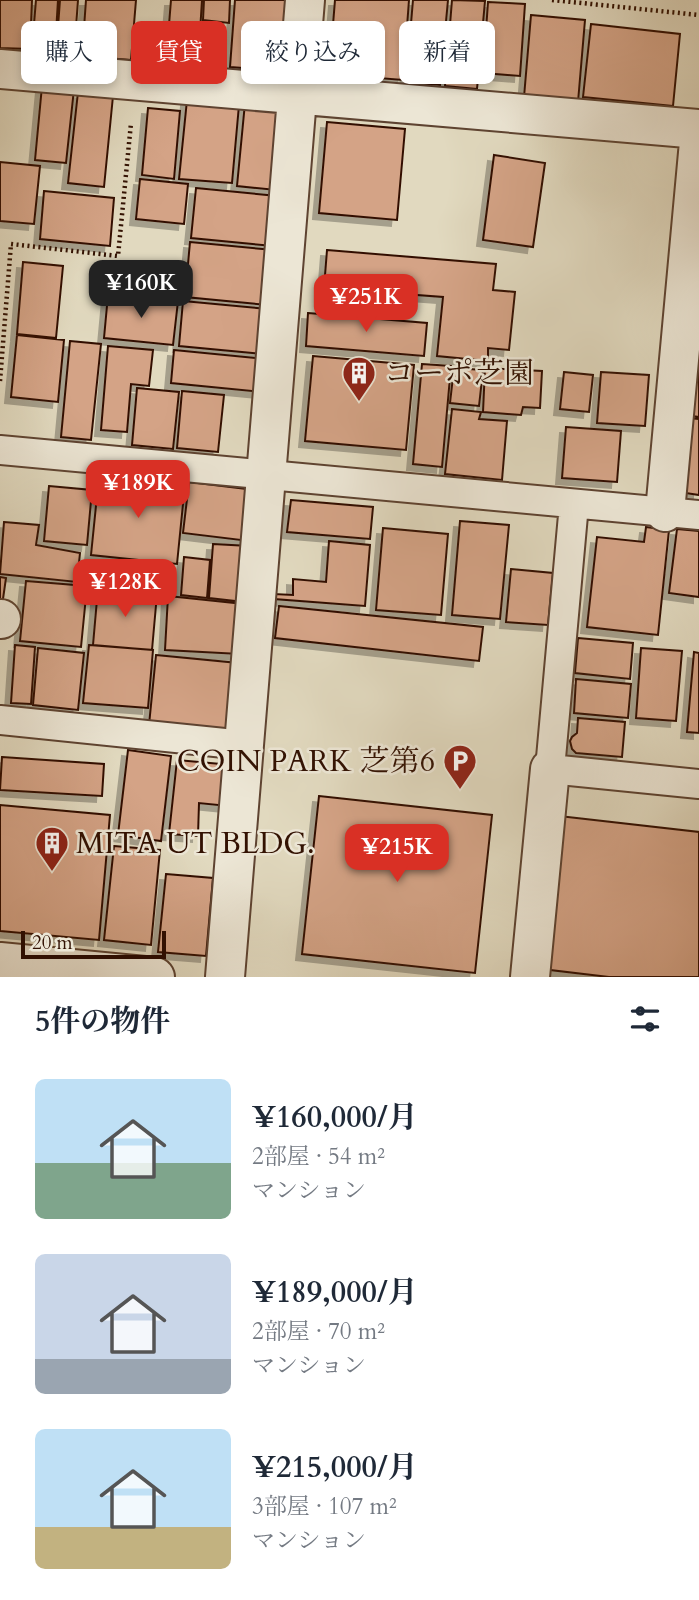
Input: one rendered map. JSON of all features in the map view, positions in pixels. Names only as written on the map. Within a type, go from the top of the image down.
[{"type":"street","points":[[225,977],[305,0]]},
{"type":"street","points":[[0,69],[131,81]]},
{"type":"street","points":[[170,84],[699,130]]},
{"type":"street","points":[[682,513],[699,142]]},
{"type":"street","points":[[530,977],[550,769]]},
{"type":"street","points":[[0,962],[48,972],[155,977]]},
{"type":"lane","points":[[0,450],[682,513]]},
{"type":"lane","points":[[574,504],[550,769],[699,784]]},
{"type":"lane","points":[[0,619],[0,627]]},
{"type":"lane","points":[[0,720],[244,745]]},
{"type":"path","points":[[552,0],[699,15]]},
{"type":"path","points":[[0,381],[11,244],[118,256],[136,84]]},
{"type":"building","points":[[0,0],[32,0],[31,21],[21,21],[21,49],[0,48]]},
{"type":"building","points":[[36,0],[58,0],[57,21],[34,21]]},
{"type":"building","points":[[60,0],[78,0],[76,21],[58,21]]},
{"type":"building","points":[[86,0],[136,0],[134,21],[131,21],[131,60],[117,59],[117,21],[84,21]]},
{"type":"building","points":[[171,0],[202,0],[201,21],[169,21]]},
{"type":"building","points":[[204,0],[230,0],[229,23],[203,20]]},
{"type":"building","points":[[235,0],[291,0],[289,21],[241,21],[241,68],[230,67]]},
{"type":"building","points":[[335,0],[409,0],[407,21],[399,21],[399,80],[385,79],[385,21],[333,21]]},
{"type":"building","points":[[413,0],[448,0],[446,21],[411,21]]},
{"type":"building","points":[[452,0],[485,1],[483,21],[450,21]]},
{"type":"building","points":[[488,2],[525,4],[520,76],[495,74],[495,21],[487,21]]},
{"type":"building","points":[[531,15],[585,20],[578,102],[524,97]]},
{"type":"building","points":[[591,24],[680,34],[673,106],[583,97]]},
{"type":"building","points":[[445,84],[477,84],[477,89]]},
{"type":"building","points":[[42,86],[74,89],[66,163],[35,160]]},
{"type":"building","points":[[78,92],[113,96],[104,187],[68,183]]},
{"type":"building","points":[[187,100],[239,105],[232,183],[179,179]]},
{"type":"building","points":[[245,103],[284,107],[276,190],[237,186]]},
{"type":"building","points":[[148,108],[180,111],[174,179],[142,175]]},
{"type":"building","points":[[327,122],[405,129],[397,220],[319,213]]},
{"type":"building","points":[[494,155],[545,163],[533,247],[483,240]]},
{"type":"building","points":[[0,162],[40,166],[34,224],[0,221]]},
{"type":"building","points":[[140,179],[188,184],[184,224],[136,219]]},
{"type":"building","points":[[196,188],[277,196],[273,246],[191,238]]},
{"type":"building","points":[[44,191],[114,198],[110,246],[40,239]]},
{"type":"building","points":[[190,242],[273,250],[268,305],[185,297]]},
{"type":"building","points":[[327,250],[496,264],[493,290],[515,292],[509,350],[488,348],[488,361],[437,356],[443,297],[324,288]]},
{"type":"building","points":[[23,262],[63,266],[56,338],[17,334]]},
{"type":"building","points":[[108,295],[178,301],[173,345],[104,338]]},
{"type":"building","points":[[183,301],[268,309],[264,354],[179,346]]},
{"type":"building","points":[[308,313],[427,323],[424,356],[306,346]]},
{"type":"building","points":[[17,335],[64,340],[58,402],[11,397]]},
{"type":"building","points":[[699,337],[699,417],[692,416]]},
{"type":"building","points":[[70,341],[101,344],[91,440],[61,437]]},
{"type":"building","points":[[108,346],[153,350],[149,386],[131,384],[127,432],[101,430]]},
{"type":"building","points":[[174,350],[266,359],[262,392],[171,383]]},
{"type":"building","name":"コーポ芝園","points":[[313,356],[414,365],[406,450],[305,441]]},
{"type":"building","points":[[422,364],[451,366],[442,467],[413,464]]},
{"type":"building","points":[[454,368],[483,370],[479,406],[450,403]]},
{"type":"building","points":[[485,368],[542,371],[540,408],[523,407],[521,415],[483,412]]},
{"type":"building","points":[[564,372],[593,375],[589,412],[560,409]]},
{"type":"building","points":[[601,372],[649,375],[645,426],[597,423]]},
{"type":"building","points":[[137,388],[179,392],[173,449],[132,445]]},
{"type":"building","points":[[182,391],[224,395],[218,452],[177,448]]},
{"type":"building","points":[[452,409],[481,412],[479,419],[507,421],[502,480],[445,474]]},
{"type":"building","points":[[688,418],[699,419],[699,495],[679,492]]},
{"type":"building","points":[[566,427],[621,431],[617,482],[562,478]]},
{"type":"building","points":[[99,476],[185,484],[177,564],[91,555]]},
{"type":"building","points":[[189,482],[255,490],[249,541],[183,533]]},
{"type":"building","points":[[49,486],[92,490],[87,545],[44,541]]},
{"type":"building","points":[[291,500],[373,507],[370,539],[287,532]]},
{"type":"building","points":[[460,521],[509,525],[500,619],[452,615]]},
{"type":"building","points":[[4,522],[39,525],[36,545],[80,553],[77,582],[0,574]]},
{"type":"building","points":[[646,527],[669,530],[658,635],[587,627],[597,537],[644,542]]},
{"type":"building","points":[[383,528],[448,534],[441,615],[376,610]]},
{"type":"building","points":[[677,529],[699,531],[699,597],[669,593]]},
{"type":"building","points":[[329,541],[370,545],[365,606],[274,599],[274,594],[293,595],[293,579],[326,582]]},
{"type":"building","points":[[213,544],[249,546],[244,602],[209,598]]},
{"type":"building","points":[[184,557],[210,560],[207,598],[181,595]]},
{"type":"building","points":[[511,569],[553,573],[548,625],[506,622]]},
{"type":"building","points":[[0,577],[6,578],[2,606],[0,606]]},
{"type":"building","points":[[26,581],[87,586],[81,647],[20,641]]},
{"type":"building","points":[[98,588],[157,594],[152,650],[93,645]]},
{"type":"building","points":[[168,596],[244,604],[240,654],[165,650]]},
{"type":"building","points":[[279,606],[483,627],[479,661],[275,638]]},
{"type":"building","points":[[578,638],[633,643],[630,679],[575,673]]},
{"type":"building","points":[[15,645],[35,647],[31,704],[11,703]]},
{"type":"building","points":[[89,645],[153,650],[148,708],[83,703]]},
{"type":"building","points":[[38,648],[84,653],[78,710],[33,705]]},
{"type":"building","points":[[641,648],[682,651],[676,721],[636,718]]},
{"type":"building","points":[[694,652],[699,653],[699,733],[687,732]]},
{"type":"building","points":[[156,655],[238,663],[232,733],[149,725]]},
{"type":"building","points":[[576,679],[631,684],[628,718],[574,713]]},
{"type":"building","points":[[578,718],[625,722],[622,757],[576,753],[570,741],[577,733]]},
{"type":"building","points":[[128,750],[171,756],[161,841],[118,835]]},
{"type":"building","points":[[2,757],[104,764],[102,796],[0,790]]},
{"type":"building","points":[[177,760],[232,765],[228,806],[199,803],[198,836],[169,834]]},
{"type":"building","points":[[319,796],[492,815],[475,973],[302,954]]},
{"type":"building","name":"MITA UT BLDG.","points":[[0,805],[110,815],[99,940],[0,931]]},
{"type":"building","points":[[559,816],[699,832],[699,977],[609,977],[542,969]]},
{"type":"building","points":[[114,846],[160,850],[151,945],[104,940]]},
{"type":"building","points":[[166,874],[213,878],[206,956],[158,952]]},
{"type":"place","name":"コーポ芝園","points":[[359,403]]},
{"type":"place","name":"COIN PARK 芝第6","points":[[460,791]]},
{"type":"place","name":"MITA UT BLDG.","points":[[52,873]]}]
